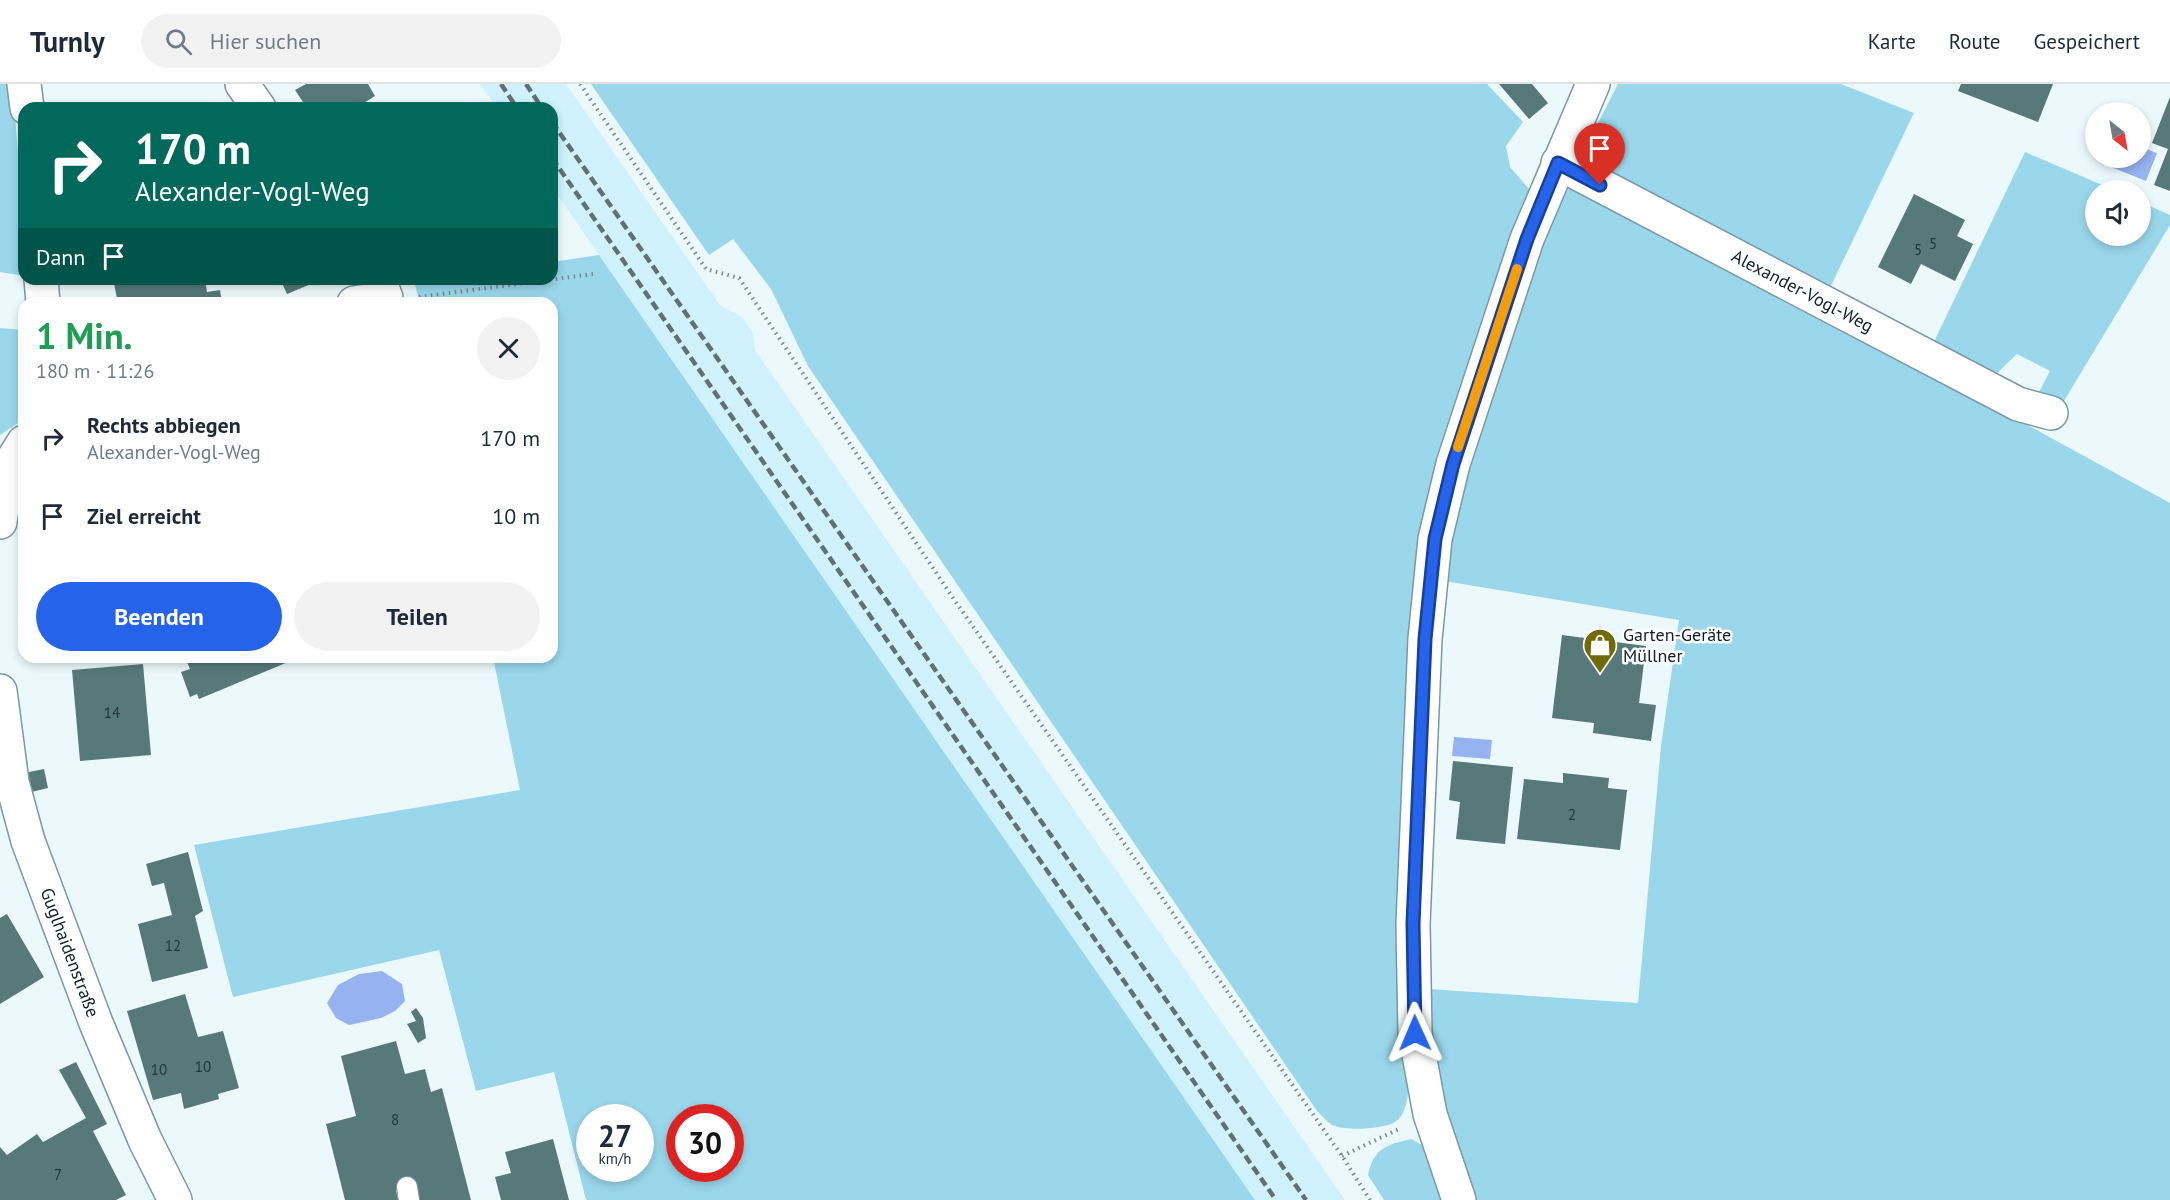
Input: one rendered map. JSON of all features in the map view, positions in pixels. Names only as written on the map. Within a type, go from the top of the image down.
[{"type":"street","points":[[24,84],[26,102]]},
{"type":"street","points":[[242,84],[255,102]]},
{"type":"street","points":[[1459,1200],[1430,1114],[1415,1033],[1413,924],[1425,639],[1435,539],[1453,464],[1527,239],[1593,84]]},
{"type":"street","name":"Alexander-Vogl-Weg","points":[[1558,163],[2018,404],[2051,413]]},
{"type":"street","points":[[366,297],[382,289]]},
{"type":"street","points":[[0,522],[11,458]]},
{"type":"street","name":"Guglhaidenstraße","points":[[0,691],[12,782],[28,841],[96,1023],[145,1140],[175,1200]]},
{"type":"path","points":[[580,84],[706,270],[739,278],[951,595],[1342,1156],[1370,1200]]},
{"type":"path","points":[[558,279],[593,274]]},
{"type":"path","points":[[382,289],[428,297],[514,285]]},
{"type":"path","points":[[1342,1156],[1430,1114]]},
{"type":"shaded area","points":[[0,84],[12,84],[18,152],[18,275],[0,272]]},
{"type":"shaded area","points":[[480,84],[566,84],[720,305],[743,318],[753,333],[755,350],[1345,1200],[1255,1200],[558,196],[558,102],[493,102]]},
{"type":"shaded area","points":[[591,84],[1487,84],[1523,122],[1506,146],[1510,167],[1530,190],[1444,461],[1409,1088],[1407,1102],[1399,1119],[1374,1128],[1341,1128],[1330,1124],[1317,1111],[808,366],[771,289],[733,239],[709,255]]},
{"type":"shaded area","points":[[1618,84],[1841,84],[1914,113],[1827,294],[1589,166],[1581,156]]},
{"type":"shaded area","points":[[2151,151],[2157,153],[2146,180],[2114,168],[2151,168]]},
{"type":"shaded area","points":[[2025,152],[2091,180],[2085,180],[2085,246],[2151,246],[2151,206],[2170,215],[2170,225],[2064,401],[2038,394],[2050,371],[2017,354],[1990,380],[1931,348]]},
{"type":"shaded area","points":[[1571,188],[2013,417],[2170,503],[2170,1200],[1475,1200],[1437,1087],[1429,1028],[1428,989],[1638,1003],[1661,746],[1679,620],[1444,581],[1464,469],[1559,195]]},
{"type":"shaded area","points":[[599,255],[1255,1200],[586,1200],[582,1182],[654,1182],[654,1104],[576,1104],[576,1160],[554,1072],[476,1091],[439,950],[233,997],[194,845],[520,790],[494,663],[558,663],[558,297],[418,297],[415,285],[558,285],[558,261]]},
{"type":"shaded area","points":[[0,328],[18,330],[18,423],[0,435]]},
{"type":"shaded area","points":[[1454,737],[1492,740],[1490,759],[1452,756]]},
{"type":"shaded area","points":[[382,971],[402,984],[405,1001],[395,1011],[381,1018],[349,1025],[336,1018],[327,1003],[338,985],[359,974]]},
{"type":"shaded area","points":[[1411,1139],[1422,1145],[1442,1200],[1384,1200],[1368,1175],[1374,1159],[1382,1149]]},
{"type":"building","points":[[306,84],[368,84],[375,96],[366,102],[303,102],[295,90]]},
{"type":"building","points":[[1499,84],[1532,84],[1548,103],[1529,119]]},
{"type":"building","points":[[1961,84],[2053,84],[2038,122],[1958,91]]},
{"type":"building","points":[[2170,97],[2170,191],[2154,185],[2168,149],[2152,143]]},
{"type":"building","points":[[1914,194],[1965,220],[1957,236],[1973,244],[1955,281],[1921,264],[1911,284],[1878,267]]},
{"type":"building","points":[[114,285],[206,285],[207,292],[220,290],[221,297],[117,297]]},
{"type":"building","points":[[283,285],[309,285],[287,294]]},
{"type":"building","name":"Garten-Geräte Müllner","points":[[1562,635],[1646,646],[1639,703],[1656,705],[1651,741],[1593,733],[1594,723],[1552,718]]},
{"type":"building","points":[[188,663],[286,663],[199,699],[197,694],[190,697],[181,672],[190,669]]},
{"type":"building","points":[[143,664],[151,755],[80,761],[72,670]]},
{"type":"building","points":[[1453,761],[1513,767],[1505,844],[1456,839],[1460,802],[1449,800]]},
{"type":"building","points":[[44,769],[48,788],[27,793],[24,773]]},
{"type":"building","points":[[1563,773],[1609,778],[1608,788],[1627,790],[1620,850],[1517,839],[1524,779],[1563,783]]},
{"type":"building","points":[[188,852],[203,911],[195,916],[208,968],[152,982],[138,924],[172,915],[164,883],[152,886],[146,864]]},
{"type":"building","points":[[7,914],[44,977],[0,1004],[0,918]]},
{"type":"building","points":[[185,994],[198,1037],[223,1031],[239,1088],[218,1094],[219,1099],[184,1109],[181,1093],[153,1100],[127,1011]]},
{"type":"building","points":[[416,1008],[423,1018],[426,1038],[418,1043],[407,1024],[416,1021],[411,1012]]},
{"type":"building","points":[[396,1041],[405,1074],[425,1069],[431,1092],[442,1088],[471,1200],[420,1200],[416,1185],[396,1190],[398,1200],[345,1200],[326,1124],[356,1116],[341,1056]]},
{"type":"building","points":[[76,1062],[107,1124],[93,1131],[126,1195],[116,1200],[0,1200],[0,1147],[7,1155],[37,1134],[43,1142],[86,1118],[59,1070]]},
{"type":"building","points":[[553,1139],[569,1200],[501,1200],[495,1177],[511,1173],[505,1152]]},
{"type":"railway","points":[[501,84],[513,102]]},
{"type":"railway","points":[[526,84],[538,102]]},
{"type":"railway","points":[[558,131],[1306,1200]]},
{"type":"railway","points":[[558,167],[1276,1200]]},
{"type":"slow traffic","points":[[1458,447],[1517,269]]},
{"type":"place","name":"Garten-Geräte Müllner","points":[[1600,674]]},
{"type":"route","points":[[1415,1033],[1413,924],[1425,639],[1435,539],[1453,464],[1527,239],[1558,163],[1600,185]]}]
